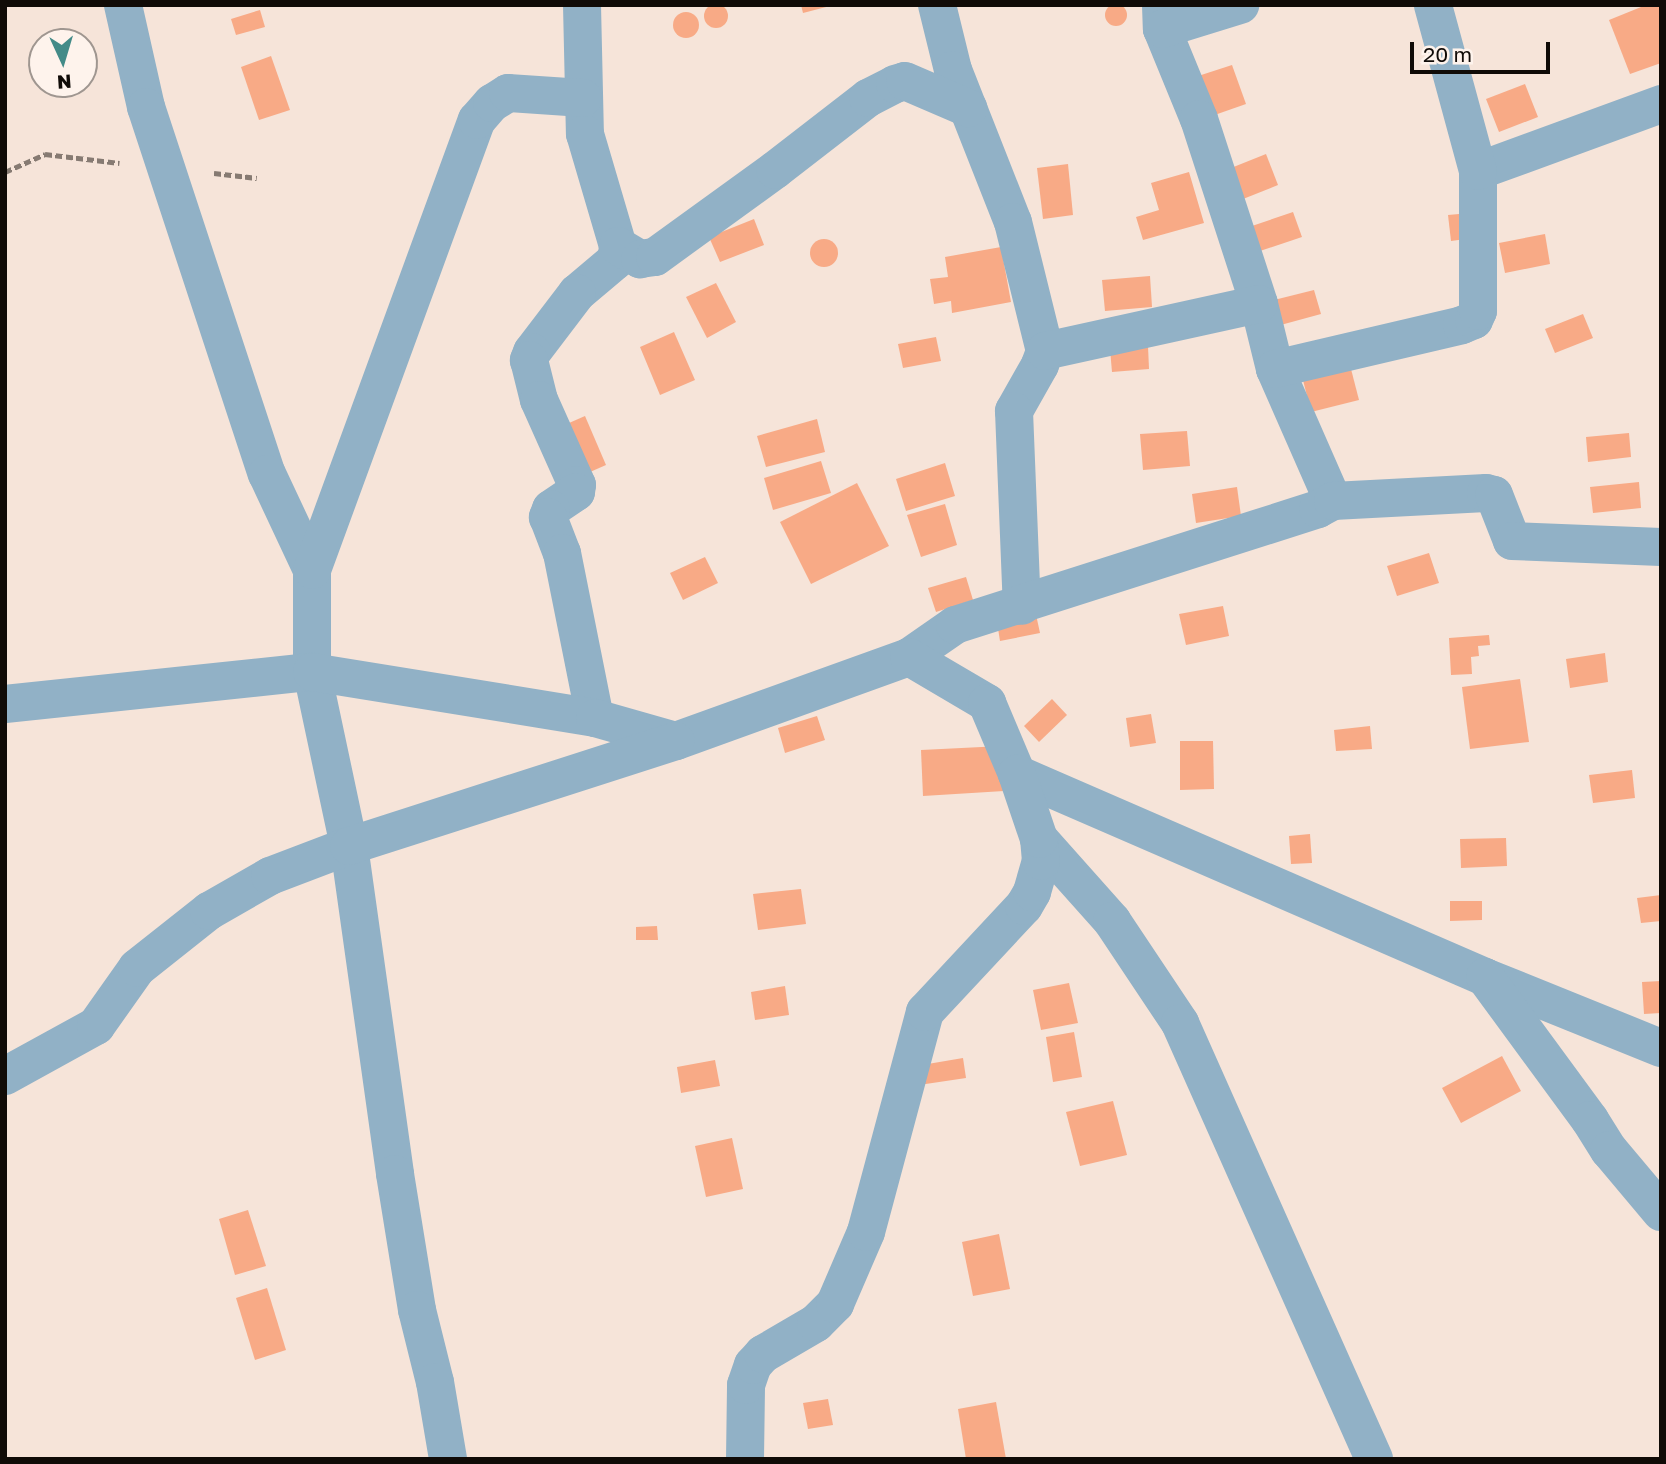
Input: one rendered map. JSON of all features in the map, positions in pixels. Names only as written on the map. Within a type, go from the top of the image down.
[{"type":"street","points":[[123,5],[146,107],[267,474],[312,570]]},
{"type":"street","points":[[582,5],[583,98],[587,143],[618,246],[615,261],[577,292],[531,352],[529,360],[539,400],[577,485],[576,492],[548,514],[562,553],[595,718]]},
{"type":"street","points":[[937,5],[950,60],[1013,222],[1045,351],[1014,411],[1021,606]]},
{"type":"street","points":[[1240,5],[1161,17],[1199,119],[1259,304],[1275,369],[1333,500]]},
{"type":"street","points":[[1275,369],[1474,320],[1478,311],[1478,171],[1433,5]]},
{"type":"street","points":[[618,246],[640,259],[655,257],[775,170],[867,98],[895,84],[905,81],[968,108]]},
{"type":"street","points":[[448,1459],[435,1382],[417,1310],[395,1174],[349,846],[312,672],[312,570],[477,120],[492,103],[508,93],[583,98]]},
{"type":"street","points":[[1478,171],[1661,104]]},
{"type":"street","points":[[1045,351],[1259,304]]},
{"type":"street","points":[[5,1076],[96,1026],[137,968],[209,911],[270,876],[349,846],[676,741],[909,657],[955,625],[1318,509],[1333,500],[1486,493],[1494,495],[1512,541],[1661,547]]},
{"type":"street","points":[[745,1459],[747,1385],[753,1365],[763,1354],[816,1323],[835,1304],[866,1232],[919,1025],[932,1003],[1024,906],[1038,876],[1039,839],[1017,774],[986,703],[909,657]]},
{"type":"street","points":[[5,705],[312,672],[595,718],[676,741]]},
{"type":"street","points":[[1017,774],[1485,977],[1661,1048]]},
{"type":"street","points":[[1039,839],[1112,921],[1180,1023],[1374,1459]]},
{"type":"street","points":[[1485,977],[1609,1150],[1661,1212]]},
{"type":"building","points":[[716,4],[724,8],[728,16],[724,24],[716,28],[708,24],[704,16],[708,8]]},
{"type":"building","points":[[1116,4],[1124,7],[1127,15],[1124,23],[1116,26],[1108,23],[1105,15],[1108,7]]},
{"type":"building","points":[[801,5],[830,5],[830,6],[803,13]]},
{"type":"building","points":[[1646,5],[1658,5],[1661,12],[1661,63],[1630,74],[1609,20]]},
{"type":"building","points":[[260,10],[265,27],[236,35],[231,19]]},
{"type":"building","points":[[686,12],[695,16],[699,25],[695,34],[686,38],[677,34],[673,25],[677,16]]},
{"type":"building","points":[[271,56],[290,110],[259,120],[241,67]]},
{"type":"building","points":[[1232,65],[1246,104],[1206,118],[1192,78]]},
{"type":"building","points":[[1525,84],[1538,117],[1499,132],[1486,99]]},
{"type":"building","points":[[1266,154],[1278,185],[1238,201],[1226,170]]},
{"type":"building","points":[[1068,164],[1073,215],[1043,219],[1037,168]]},
{"type":"building","points":[[1189,172],[1204,223],[1143,240],[1136,217],[1159,210],[1151,183]]},
{"type":"building","points":[[1293,212],[1302,237],[1257,252],[1249,227]]},
{"type":"building","points":[[1470,213],[1473,238],[1451,241],[1448,215]]},
{"type":"building","points":[[754,219],[764,245],[720,262],[709,237]]},
{"type":"building","points":[[1545,234],[1550,264],[1505,273],[1499,243]]},
{"type":"building","points":[[824,239],[834,243],[838,253],[834,263],[824,267],[814,263],[810,253],[814,243]]},
{"type":"building","points":[[1001,247],[1011,302],[952,313],[951,301],[934,304],[930,279],[948,277],[945,257]]},
{"type":"building","points":[[1150,276],[1152,307],[1105,311],[1102,280]]},
{"type":"building","points":[[716,283],[736,322],[707,338],[686,297]]},
{"type":"building","points":[[1314,290],[1321,314],[1277,326],[1270,301]]},
{"type":"building","points":[[1583,314],[1593,338],[1555,353],[1545,329]]},
{"type":"building","points":[[674,332],[695,380],[660,395],[640,347]]},
{"type":"building","points":[[936,337],[941,361],[903,368],[898,344]]},
{"type":"building","points":[[1148,346],[1149,369],[1112,372],[1110,349]]},
{"type":"building","points":[[1351,369],[1359,400],[1311,412],[1303,380]]},
{"type":"building","points":[[585,416],[606,465],[574,479],[553,430]]},
{"type":"building","points":[[817,419],[825,452],[766,467],[757,436]]},
{"type":"building","points":[[1187,431],[1190,466],[1143,470],[1140,434]]},
{"type":"building","points":[[1629,433],[1631,457],[1588,462],[1586,437]]},
{"type":"building","points":[[821,461],[831,493],[773,510],[764,478]]},
{"type":"building","points":[[945,463],[955,496],[906,511],[896,479]]},
{"type":"building","points":[[1639,482],[1641,508],[1593,513],[1590,487]]},
{"type":"building","points":[[857,483],[889,546],[811,584],[780,522]]},
{"type":"building","points":[[1237,487],[1241,516],[1196,523],[1192,494]]},
{"type":"building","points":[[945,504],[957,545],[921,557],[907,515]]},
{"type":"building","points":[[1429,553],[1439,583],[1397,596],[1387,566]]},
{"type":"building","points":[[705,557],[718,583],[683,600],[670,573]]},
{"type":"building","points":[[966,577],[973,600],[936,612],[928,588]]},
{"type":"building","points":[[1223,606],[1229,636],[1186,645],[1179,614]]},
{"type":"building","points":[[1035,610],[1040,633],[1000,641],[996,616]]},
{"type":"building","points":[[1489,635],[1490,645],[1478,646],[1479,656],[1471,657],[1472,674],[1451,675],[1449,638]]},
{"type":"building","points":[[1605,653],[1608,682],[1570,688],[1566,659]]},
{"type":"building","points":[[1520,679],[1529,742],[1470,749],[1462,687]]},
{"type":"building","points":[[1052,699],[1067,715],[1039,742],[1024,726]]},
{"type":"building","points":[[1151,714],[1156,743],[1130,747],[1126,718]]},
{"type":"building","points":[[817,716],[825,740],[785,753],[778,728]]},
{"type":"building","points":[[1370,726],[1372,749],[1336,751],[1334,730]]},
{"type":"building","points":[[1180,741],[1213,741],[1214,789],[1180,790]]},
{"type":"building","points":[[1002,746],[1004,791],[923,796],[921,750]]},
{"type":"building","points":[[1632,770],[1635,798],[1593,803],[1589,775]]},
{"type":"building","points":[[1310,834],[1312,863],[1291,864],[1289,836]]},
{"type":"building","points":[[1506,838],[1507,866],[1461,868],[1460,839]]},
{"type":"building","points":[[801,889],[806,924],[758,930],[753,894]]},
{"type":"building","points":[[1661,895],[1661,921],[1641,923],[1637,898]]},
{"type":"building","points":[[1450,901],[1482,901],[1482,920],[1450,921]]},
{"type":"building","points":[[657,926],[658,940],[636,940],[636,927]]},
{"type":"building","points":[[1661,981],[1661,1013],[1644,1014],[1642,982]]},
{"type":"building","points":[[1069,983],[1078,1023],[1041,1030],[1033,990]]},
{"type":"building","points":[[785,986],[789,1015],[755,1020],[751,992]]},
{"type":"building","points":[[1074,1032],[1082,1077],[1053,1082],[1046,1037]]},
{"type":"building","points":[[1502,1056],[1521,1091],[1461,1123],[1442,1088]]},
{"type":"building","points":[[963,1058],[966,1078],[919,1085],[916,1066]]},
{"type":"building","points":[[715,1060],[720,1086],[681,1093],[677,1067]]},
{"type":"building","points":[[1113,1101],[1127,1155],[1080,1166],[1066,1112]]},
{"type":"building","points":[[732,1138],[743,1189],[706,1197],[695,1146]]},
{"type":"building","points":[[248,1210],[266,1266],[235,1275],[219,1219]]},
{"type":"building","points":[[999,1234],[1010,1289],[973,1296],[962,1242]]},
{"type":"building","points":[[267,1288],[286,1350],[255,1360],[236,1298]]},
{"type":"building","points":[[828,1399],[833,1425],[808,1429],[803,1403]]},
{"type":"building","points":[[996,1402],[1006,1459],[966,1459],[958,1409]]}]
